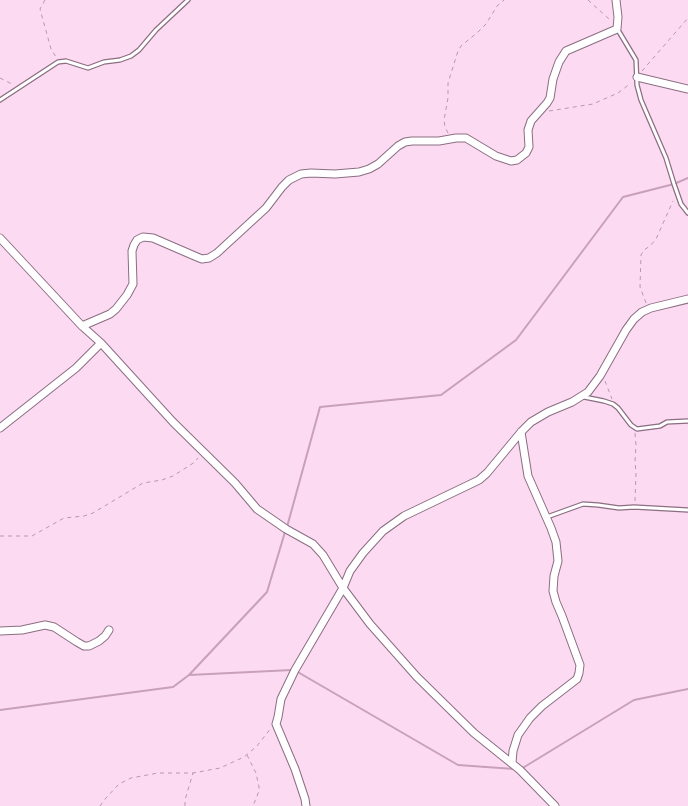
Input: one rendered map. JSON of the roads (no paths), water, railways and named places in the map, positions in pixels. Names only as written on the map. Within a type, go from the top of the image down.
[{"type":"street","points":[[82,326],[110,314],[127,295],[134,278],[132,251],[138,240],[143,237],[153,238],[202,259],[209,258],[217,254],[266,208],[289,180],[300,174],[359,172],[378,164],[405,142],[456,138],[466,138],[496,156],[511,161],[517,160],[526,152],[529,146],[528,130],[531,121],[550,98],[553,78],[559,62],[566,51],[617,28],[616,0]]},
{"type":"street","points":[[637,77],[688,89]]},
{"type":"street","points":[[0,238],[173,422],[235,483],[257,509],[286,529],[313,544],[323,555],[343,588],[370,624],[417,677],[474,733],[520,770],[555,806]]},
{"type":"street","points":[[306,806],[295,769],[276,724],[281,699],[295,670],[343,588],[350,571],[363,553],[383,531],[404,516],[479,480],[521,432],[538,417],[588,392],[594,386],[626,330],[642,312],[688,299]]},
{"type":"street","points":[[0,428],[76,368],[100,343]]},
{"type":"street","points":[[512,764],[513,751],[518,736],[530,718],[542,706],[577,679],[580,665],[553,591],[558,561],[556,542],[528,476],[521,432]]},
{"type":"street","points":[[0,631],[22,630],[45,625],[54,627],[84,646],[89,646],[106,636],[109,630]]},
{"type":"lane","points":[[0,100],[58,62],[66,61],[88,68],[131,56],[188,0]]},
{"type":"lane","points":[[617,28],[636,60],[637,86],[641,100],[666,158],[681,204],[688,213]]},
{"type":"lane","points":[[581,397],[613,404],[631,425],[637,429],[660,426],[667,422],[688,421]]},
{"type":"lane","points":[[546,518],[582,504],[619,508],[688,510]]},
{"type":"waterway","points":[[287,527],[320,407],[441,395],[516,340],[623,197],[674,184],[688,178]]},
{"type":"waterway","points":[[0,710],[173,687],[189,675],[267,592],[285,532]]},
{"type":"waterway","points":[[189,675],[292,670]]},
{"type":"waterway","points":[[296,671],[458,765],[514,769]]},
{"type":"waterway","points":[[521,769],[634,700],[688,689]]}]
